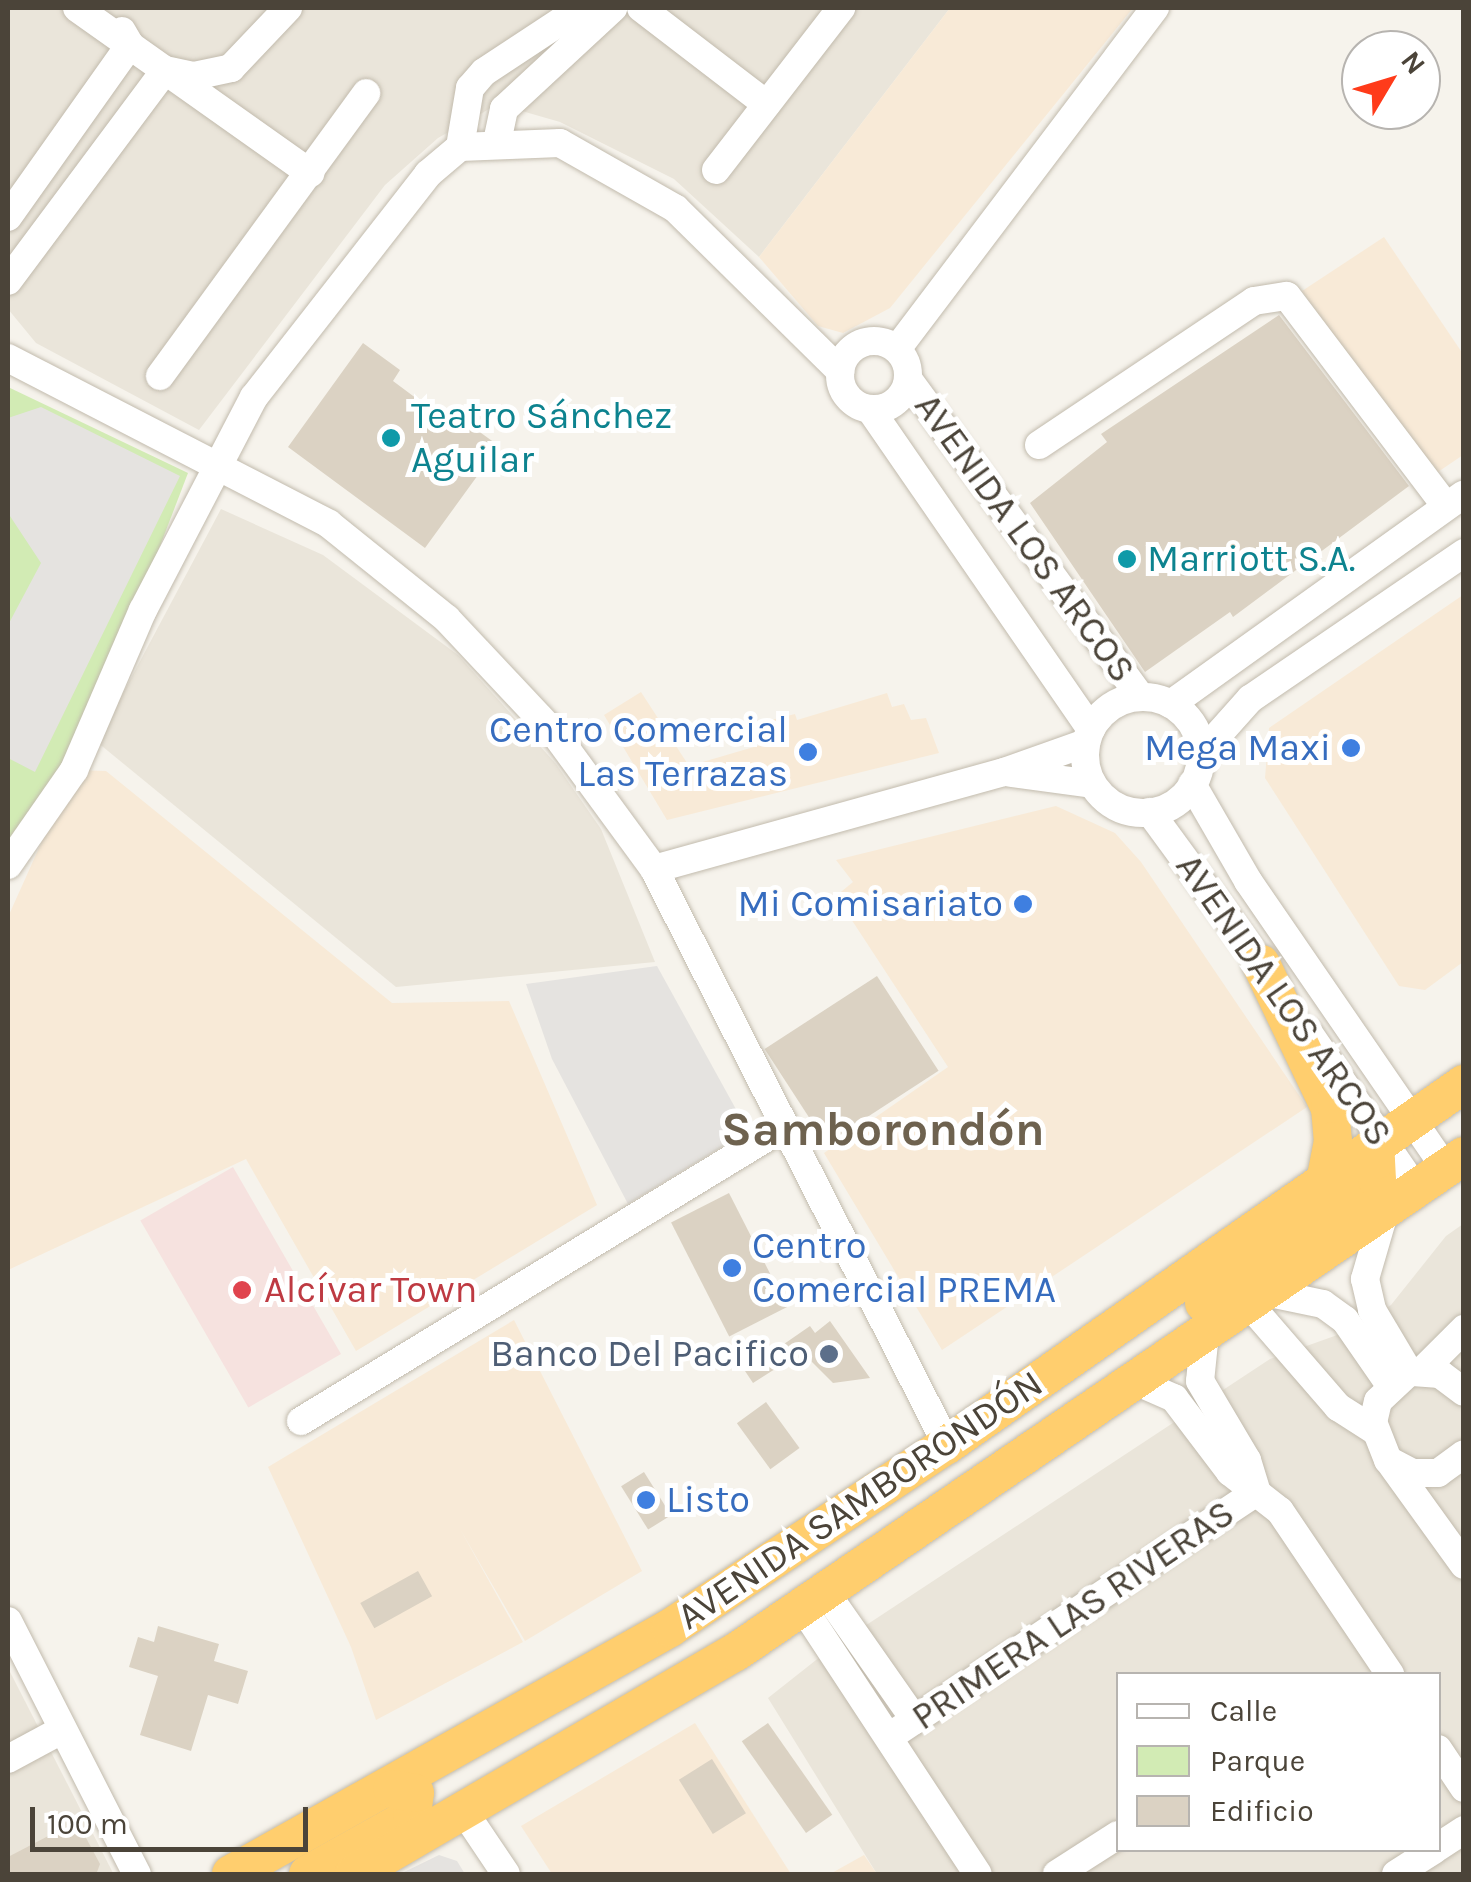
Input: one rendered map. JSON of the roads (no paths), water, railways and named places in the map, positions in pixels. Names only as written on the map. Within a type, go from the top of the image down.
[{"type":"highway","points":[[1262,964],[1330,1108],[1333,1142],[1324,1182]]},
{"type":"highway","name":"AVENIDA SAMBORONDÓN","points":[[231,1874],[392,1789],[659,1634],[947,1445],[1464,1084]]},
{"type":"highway","points":[[978,1489],[1142,1348],[1377,1180],[1376,1160],[1384,1140]]},
{"type":"highway","name":"AVENIDA SAMBORONDÓN","points":[[354,1874],[465,1814],[814,1601],[1442,1171]]},
{"type":"highway","points":[[465,1814],[453,1786],[460,1774],[585,1702],[659,1634]]},
{"type":"highway","points":[[308,1874],[412,1816],[416,1793],[392,1789]]},
{"type":"street","points":[[76,8],[310,173]]},
{"type":"street","points":[[110,8],[130,45]]},
{"type":"street","points":[[165,70],[194,76],[231,68],[266,37],[288,8]]},
{"type":"street","points":[[460,147],[470,88],[566,19],[613,8]]},
{"type":"street","points":[[641,8],[766,104]]},
{"type":"street","points":[[716,170],[841,8]]},
{"type":"street","points":[[897,349],[1155,8]]},
{"type":"street","points":[[497,142],[504,110],[566,19]]},
{"type":"street","points":[[8,217],[130,45]]},
{"type":"street","points":[[8,281],[165,70]]},
{"type":"street","points":[[215,71],[221,110]]},
{"type":"street","points":[[109,74],[142,100]]},
{"type":"street","points":[[160,376],[366,92]]},
{"type":"street","points":[[8,864],[74,770],[143,610],[254,397],[428,174],[460,147],[497,142],[560,143],[676,209],[840,370],[848,396],[870,409],[895,402],[908,379],[897,349]]},
{"type":"street","points":[[1040,445],[1254,301],[1276,295],[1304,312],[1455,500],[1171,704]]},
{"type":"street","points":[[840,370],[862,343],[897,349]]},
{"type":"street","points":[[8,358],[330,524],[448,619],[556,735],[654,869],[947,1445]]},
{"type":"street","name":"AVENIDA LOS ARCOS","points":[[908,379],[1141,696]]},
{"type":"street","name":"AVENIDA LOS ARCOS","points":[[870,409],[1088,736]]},
{"type":"street","points":[[1088,736],[1092,784],[1110,804],[1150,812],[1175,804],[1192,784],[1201,754],[1250,698],[1464,553]]},
{"type":"street","points":[[654,869],[1004,772],[1088,736],[1111,706],[1141,696],[1171,704],[1187,716],[1201,754]]},
{"type":"street","points":[[1004,772],[1092,784]]},
{"type":"street","name":"AVENIDA LOS ARCOS","points":[[1192,784],[1248,881],[1384,1140]]},
{"type":"street","name":"AVENIDA LOS ARCOS","points":[[1150,812],[1218,901],[1384,1140],[1442,1171]]},
{"type":"street","points":[[1218,901],[1248,881]]},
{"type":"street","points":[[301,1421],[784,1127]]},
{"type":"street","points":[[1385,1210],[1365,1279],[1372,1310],[1406,1376]]},
{"type":"street","points":[[1257,1298],[1322,1304],[1406,1376],[1440,1374],[1464,1392]]},
{"type":"street","points":[[1257,1298],[1338,1407],[1374,1430],[1388,1460],[1464,1565]]},
{"type":"street","points":[[1374,1430],[1378,1402],[1464,1329]]},
{"type":"street","points":[[1205,1333],[1200,1381],[1247,1460],[1257,1492]]},
{"type":"street","points":[[1135,1381],[1185,1408],[1230,1472],[1280,1512],[1381,1671]]},
{"type":"street","points":[[1388,1460],[1412,1473],[1438,1473],[1464,1454]]},
{"type":"street","name":"PRIMERA LAS RIVERAS","points":[[889,1737],[1257,1492]]},
{"type":"street","points":[[814,1601],[915,1720]]},
{"type":"street","points":[[814,1601],[889,1737],[978,1874]]},
{"type":"street","points":[[8,1621],[60,1731],[137,1874]]},
{"type":"street","points":[[8,1759],[60,1731]]},
{"type":"street","points":[[1441,1754],[1464,1788]]},
{"type":"street","points":[[465,1814],[506,1874]]},
{"type":"street","points":[[1441,1845],[1464,1830]]},
{"type":"street","points":[[1056,1874],[1116,1836]]},
{"type":"street","points":[[1396,1874],[1430,1852]]},
{"type":"place","name":"Teatro Sánchez Aguilar","points":[[391,438]]},
{"type":"place","name":"Marriott S.A.","points":[[1127,559]]},
{"type":"place","name":"Mega Maxi","points":[[1351,748]]},
{"type":"place","name":"Centro Comercial Las Terrazas","points":[[808,752]]},
{"type":"place","name":"Mi Comisariato","points":[[1023,904]]},
{"type":"place","name":"Centro Comercial PREMA","points":[[732,1268]]},
{"type":"place","name":"Alcívar Town","points":[[242,1290]]},
{"type":"place","name":"Banco Del Pacifico","points":[[829,1354]]},
{"type":"place","name":"Listo","points":[[646,1500]]},
{"type":"district","name":"Samborondón","points":[[883,1130]]}]
